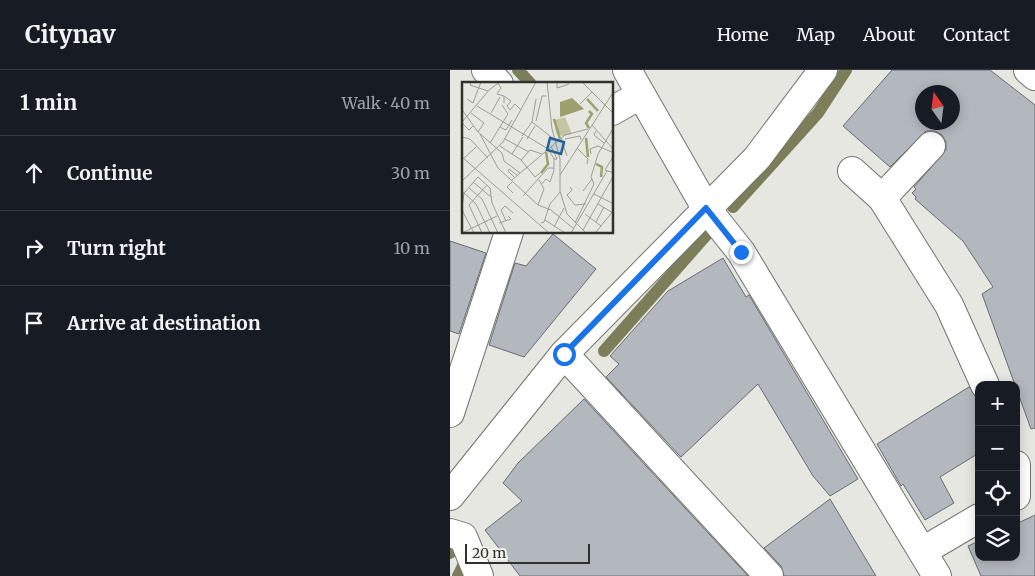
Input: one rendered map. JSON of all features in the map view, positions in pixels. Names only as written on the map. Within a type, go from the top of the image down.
[{"type":"street","points":[[486,70],[497,82]]},
{"type":"street","points":[[626,70],[706,208],[741,252],[937,576]]},
{"type":"street","points":[[450,496],[564,354],[757,158],[823,70]]},
{"type":"street","points":[[1028,70],[1035,76]]},
{"type":"street","points":[[614,110],[640,95]]},
{"type":"street","points":[[882,198],[931,146]]},
{"type":"street","points":[[852,171],[882,198],[949,305],[982,381]]},
{"type":"street","points":[[450,413],[508,234]]},
{"type":"street","points":[[564,354],[769,576]]},
{"type":"street","points":[[923,550],[975,520]]},
{"type":"street","points":[[450,533],[463,537],[479,576]]},
{"type":"building","points":[[892,70],[990,70],[1035,105],[1035,428],[1031,429],[1020,399],[1020,381],[1014,381],[982,294],[993,287],[963,241],[915,199],[916,197],[912,193],[916,189],[914,187],[946,150],[946,142],[942,135],[935,131],[926,131],[890,167],[843,126]]},
{"type":"building","points":[[553,234],[596,269],[524,357],[489,345],[515,263],[526,266]]},
{"type":"building","points":[[450,241],[486,253],[459,334],[450,331]]},
{"type":"building","points":[[723,258],[746,297],[749,295],[858,479],[830,496],[813,476],[758,384],[681,457],[606,377],[619,364],[610,356],[668,291]]},
{"type":"building","points":[[969,387],[975,394],[975,455],[940,477],[954,503],[925,520],[903,484],[901,486],[877,444]]},
{"type":"building","points":[[584,399],[748,576],[520,576],[485,530],[522,501],[503,483],[518,463]]},
{"type":"building","points":[[830,499],[876,576],[784,576],[781,566],[764,548]]},
{"type":"building","points":[[1035,515],[1035,576],[981,576],[968,546],[975,543],[975,561],[1020,561],[1020,522]]},
{"type":"waterway","points":[[518,70],[529,82]]},
{"type":"waterway","points":[[733,207],[818,113],[846,70]]},
{"type":"waterway","points":[[604,351],[709,232]]},
{"type":"waterway","points":[[450,553],[454,546]]},
{"type":"waterway","points":[[458,576],[464,564]]},
{"type":"route","points":[[564,354],[706,208],[741,252]]}]
